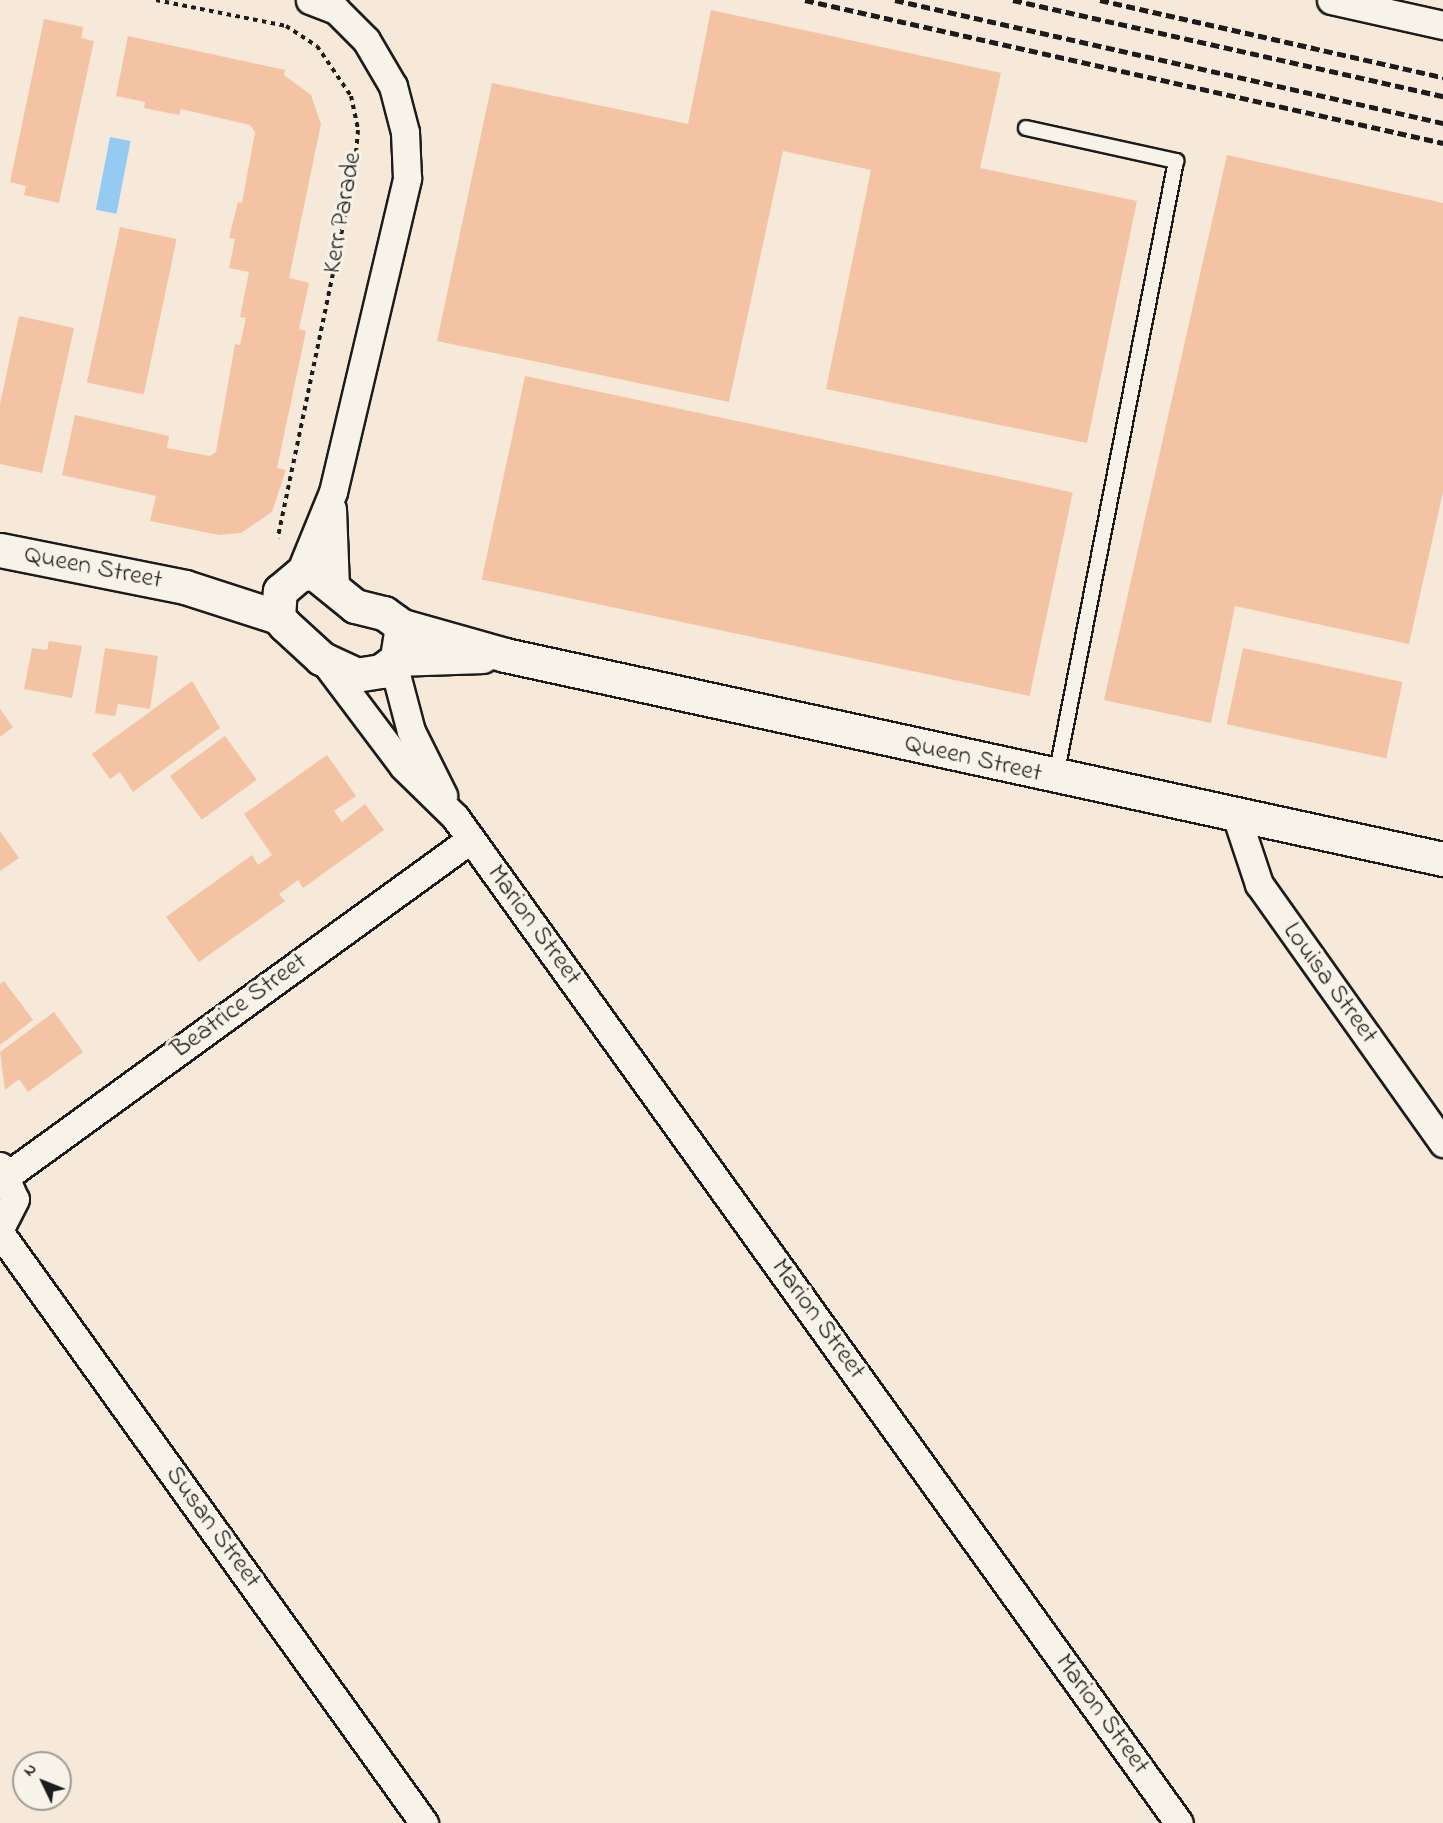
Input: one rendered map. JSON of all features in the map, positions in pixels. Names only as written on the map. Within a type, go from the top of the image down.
[{"type":"street","name":"Kerr Parade","points":[[286,594],[333,492],[407,178],[405,132],[393,86],[366,40],[336,10],[310,0]]},
{"type":"street","points":[[1331,0],[1443,25]]},
{"type":"street","name":"Kerr Parade","points":[[333,492],[335,586]]},
{"type":"street","name":"Queen Street","points":[[0,550],[185,587],[286,594],[314,572],[335,586],[355,606],[384,613],[402,626],[505,655],[1055,778],[1443,859]]},
{"type":"street","name":"Queen Street","points":[[286,594],[321,658],[357,675],[381,671],[395,661],[505,655]]},
{"type":"street","points":[[395,661],[402,626]]},
{"type":"street","name":"Marion Street","points":[[321,658],[403,766],[455,817]]},
{"type":"street","name":"Marion Street","points":[[395,661],[411,731],[455,817],[1179,1823]]},
{"type":"street","name":"Louisa Street","points":[[1236,815],[1259,884],[1443,1143]]},
{"type":"street","name":"Beatrice Street","points":[[4,1171],[471,840]]},
{"type":"street","points":[[0,1231],[15,1198],[4,1171]]},
{"type":"street","name":"Susan Street","points":[[0,1231],[424,1823]]},
{"type":"lane","points":[[1026,128],[1176,161],[1055,778]]},
{"type":"path","name":"Kerr Parade","points":[[156,0],[286,26],[317,46],[351,96],[358,130],[355,168],[277,543]]},
{"type":"water","points":[[110,137],[131,141],[116,214],[96,210]]},
{"type":"building","points":[[711,10],[1001,73],[980,168],[1137,201],[1087,443],[826,389],[871,170],[783,151],[729,402],[437,341],[492,83],[688,124]]},
{"type":"building","points":[[44,19],[83,27],[81,38],[94,41],[59,203],[24,195],[26,186],[10,182]]},
{"type":"building","points":[[128,36],[285,70],[284,75],[311,95],[321,124],[289,278],[309,283],[299,329],[306,331],[277,468],[286,470],[272,512],[241,533],[219,535],[150,521],[156,496],[62,475],[75,415],[169,436],[167,448],[210,456],[216,452],[235,344],[240,345],[246,318],[240,317],[249,272],[229,268],[235,239],[229,238],[238,202],[242,203],[255,132],[250,125],[181,109],[179,115],[144,108],[145,102],[116,96]]},
{"type":"building","points":[[1227,155],[1443,203],[1443,492],[1409,644],[1235,606],[1211,723],[1104,700]]},
{"type":"building","points":[[120,227],[177,239],[144,395],[87,383]]},
{"type":"building","points":[[19,316],[74,328],[42,473],[0,464],[0,404]]},
{"type":"building","points":[[525,376],[1073,492],[1030,696],[482,579]]},
{"type":"building","points":[[49,641],[82,646],[72,698],[24,689],[32,648],[47,650]]},
{"type":"building","points":[[105,648],[158,656],[150,709],[118,704],[115,716],[95,713]]},
{"type":"building","points":[[1243,648],[1402,682],[1386,758],[1227,724]]},
{"type":"building","points":[[192,681],[220,728],[133,792],[120,772],[110,779],[92,754]]},
{"type":"building","points":[[0,709],[13,727],[0,737]]},
{"type":"building","points":[[225,736],[257,780],[202,820],[170,776]]},
{"type":"building","points":[[327,755],[356,796],[334,811],[342,822],[365,804],[384,830],[303,888],[298,880],[279,894],[285,901],[199,962],[166,917],[252,855],[258,865],[272,855],[244,814]]},
{"type":"building","points":[[0,831],[19,858],[0,871]]},
{"type":"building","points":[[4,981],[33,1020],[0,1045],[0,984]]},
{"type":"building","points":[[54,1012],[83,1052],[28,1092],[19,1079],[5,1090],[0,1052]]},
{"type":"railway","points":[[805,0],[1443,143]]},
{"type":"railway","points":[[895,0],[1443,123]]},
{"type":"railway","points":[[1013,0],[1443,96]]},
{"type":"railway","points":[[1100,0],[1443,77]]}]
